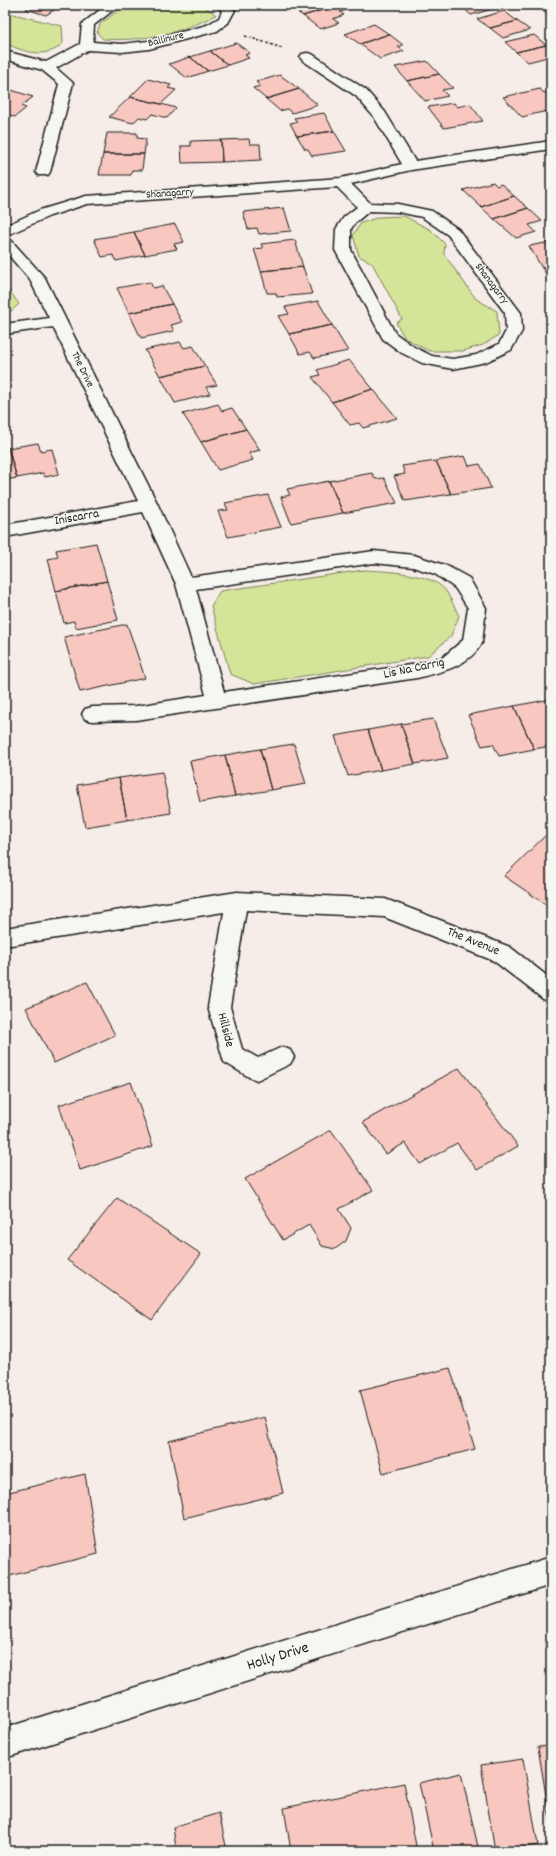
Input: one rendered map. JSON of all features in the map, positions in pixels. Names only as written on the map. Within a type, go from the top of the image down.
[{"type":"street","points":[[48,67],[86,46],[88,24],[114,5]]},
{"type":"street","name":"Ballinure","points":[[86,46],[122,48],[149,45],[212,28],[224,20],[229,10],[222,5]]},
{"type":"street","points":[[544,5],[551,10]]},
{"type":"street","points":[[5,56],[48,67],[66,83],[43,172]]},
{"type":"street","points":[[307,57],[361,93],[380,115],[411,166]]},
{"type":"street","name":"Shanagarry","points":[[5,232],[45,212],[86,200],[342,182],[411,166],[550,145]]},
{"type":"street","points":[[342,182],[366,207]]},
{"type":"street","name":"Shanagarry","points":[[366,207],[398,208],[427,214],[452,232],[513,313],[514,331],[505,347],[480,359],[453,364],[428,360],[408,350],[389,336],[343,250],[340,235],[346,222],[366,207]]},
{"type":"street","name":"The Drive","points":[[5,242],[37,278],[149,505]]},
{"type":"street","points":[[5,330],[58,322]]},
{"type":"street","points":[[149,505],[185,584],[217,701]]},
{"type":"street","name":"Iniscarra","points":[[5,530],[149,505]]},
{"type":"street","name":"Lis Na Carrig","points":[[92,714],[136,714],[417,671],[448,663],[472,643],[477,608],[462,583],[441,570],[414,561],[374,557],[185,584]]},
{"type":"street","name":"The Avenue","points":[[5,937],[237,901],[385,908],[502,954],[551,992]]},
{"type":"street","name":"Hillside","points":[[237,901],[219,1007],[232,1055],[257,1070],[282,1057]]},
{"type":"street","name":"Holly Drive","points":[[5,1743],[551,1572]]},
{"type":"path","points":[[212,28],[265,42],[307,57]]},
{"type":"green space","points":[[126,5],[203,5],[216,15],[189,27],[161,35],[118,40],[103,39],[97,33],[100,24]]},
{"type":"green space","points":[[5,12],[62,26],[63,43],[50,51],[35,53],[5,43]]},
{"type":"green space","points":[[404,216],[431,230],[445,244],[444,254],[476,299],[497,311],[499,335],[483,345],[463,351],[429,351],[405,338],[396,323],[402,319],[372,263],[359,256],[353,235],[361,223],[379,217]]},
{"type":"green space","points":[[5,285],[19,304],[8,314],[5,314]]},
{"type":"green space","points":[[364,570],[408,574],[431,580],[440,585],[446,591],[459,616],[451,636],[428,656],[254,684],[230,674],[211,606],[220,591]]},
{"type":"building","points":[[32,5],[62,5],[46,15],[26,9]]},
{"type":"building","points":[[298,5],[329,5],[332,7],[303,16],[290,7]]},
{"type":"building","points":[[338,5],[346,5],[351,9],[340,12],[344,15],[333,19],[339,23],[320,29],[303,16]]},
{"type":"building","points":[[460,5],[498,5],[500,7],[471,15]]},
{"type":"building","points":[[504,11],[517,21],[490,28],[477,19]]},
{"type":"building","points":[[517,21],[530,30],[503,38],[490,28]]},
{"type":"building","points":[[374,24],[389,34],[360,44],[345,34]]},
{"type":"building","points":[[389,34],[403,45],[398,47],[404,51],[380,59],[360,44]]},
{"type":"building","points":[[534,35],[546,45],[516,52],[505,42]]},
{"type":"building","points":[[236,43],[250,53],[245,55],[249,58],[228,65],[210,51]]},
{"type":"building","points":[[546,45],[551,49],[551,56],[528,62],[516,52]]},
{"type":"building","points":[[210,51],[228,65],[208,71],[190,57]]},
{"type":"building","points":[[190,57],[208,71],[187,78],[169,64]]},
{"type":"building","points":[[427,61],[439,74],[407,81],[395,67]]},
{"type":"building","points":[[439,74],[453,88],[442,90],[448,96],[425,101],[407,81]]},
{"type":"building","points":[[280,75],[299,89],[266,99],[253,88],[260,86],[256,82]]},
{"type":"building","points":[[148,79],[171,85],[168,88],[176,90],[161,104],[130,97]]},
{"type":"building","points":[[8,89],[33,97],[21,106],[26,108],[15,117],[5,114],[5,91]]},
{"type":"building","points":[[299,89],[318,105],[292,113],[287,109],[280,111],[266,99]]},
{"type":"building","points":[[540,89],[544,93],[551,92],[551,110],[522,117],[503,97]]},
{"type":"building","points":[[130,97],[176,108],[167,118],[152,114],[147,119],[139,117],[133,123],[109,117]]},
{"type":"building","points":[[454,103],[457,107],[470,104],[483,121],[444,128],[428,107]]},
{"type":"building","points":[[324,113],[334,131],[297,136],[290,123],[297,122],[294,118]]},
{"type":"building","points":[[334,131],[346,151],[312,156],[308,149],[305,149],[297,136]]},
{"type":"building","points":[[107,133],[137,133],[137,138],[146,139],[144,154],[103,154]]},
{"type":"building","points":[[249,139],[250,144],[260,144],[261,160],[222,162],[221,140]]},
{"type":"building","points":[[221,140],[222,162],[182,163],[181,146],[191,146],[191,141]]},
{"type":"building","points":[[103,154],[144,154],[142,170],[132,170],[131,175],[99,175]]},
{"type":"building","points":[[493,182],[497,186],[501,184],[514,196],[481,207],[463,190]]},
{"type":"building","points":[[514,196],[528,208],[494,219],[481,207]]},
{"type":"building","points":[[284,208],[291,231],[259,234],[257,228],[248,229],[243,212]]},
{"type":"building","points":[[528,208],[542,221],[529,225],[536,232],[516,238],[494,219]]},
{"type":"building","points":[[175,224],[184,242],[174,244],[177,249],[145,255],[134,232]]},
{"type":"building","points":[[134,232],[145,255],[116,261],[113,255],[102,257],[94,239]]},
{"type":"building","points":[[295,240],[303,267],[261,271],[254,249],[263,248],[261,244]]},
{"type":"building","points":[[551,242],[551,267],[542,268],[529,246]]},
{"type":"building","points":[[303,267],[312,294],[277,297],[276,293],[267,293],[261,271]]},
{"type":"building","points":[[551,267],[551,281],[542,268]]},
{"type":"building","points":[[150,282],[153,288],[162,286],[172,304],[129,313],[117,288]]},
{"type":"building","points":[[318,301],[332,325],[289,334],[278,316],[289,314],[285,307]]},
{"type":"building","points":[[172,304],[182,322],[171,325],[174,331],[141,338],[129,313]]},
{"type":"building","points":[[332,325],[348,351],[314,358],[310,352],[300,354],[289,334]]},
{"type":"building","points":[[180,342],[184,348],[193,346],[205,366],[160,376],[145,350]]},
{"type":"building","points":[[349,360],[373,389],[332,402],[312,377],[320,375],[317,370]]},
{"type":"building","points":[[205,366],[217,385],[206,387],[210,394],[175,403],[160,376]]},
{"type":"building","points":[[373,389],[397,418],[363,428],[359,423],[350,425],[332,402]]},
{"type":"building","points":[[218,404],[222,411],[232,408],[246,429],[201,442],[183,414]]},
{"type":"building","points":[[246,429],[260,450],[249,453],[253,460],[218,470],[201,442]]},
{"type":"building","points":[[38,443],[41,451],[52,449],[59,474],[45,477],[43,473],[17,478],[8,448]]},
{"type":"building","points":[[8,448],[17,478],[5,480],[5,449]]},
{"type":"building","points":[[465,456],[469,466],[480,464],[491,488],[451,494],[436,461]]},
{"type":"building","points":[[436,461],[451,494],[405,501],[394,476],[405,474],[402,466]]},
{"type":"building","points":[[372,473],[375,479],[384,478],[397,503],[343,513],[329,481]]},
{"type":"building","points":[[329,481],[343,513],[291,523],[281,497],[290,495],[287,489]]},
{"type":"building","points":[[268,495],[281,527],[228,537],[218,511],[228,510],[225,503]]},
{"type":"building","points":[[96,543],[107,581],[56,591],[48,559],[58,557],[56,550]]},
{"type":"building","points":[[107,581],[118,620],[76,628],[74,621],[64,623],[56,591]]},
{"type":"building","points":[[127,624],[145,678],[80,692],[64,637]]},
{"type":"building","points":[[551,699],[551,746],[534,749],[514,706]]},
{"type":"building","points":[[514,706],[534,749],[499,756],[493,744],[482,746],[468,715]]},
{"type":"building","points":[[433,719],[448,758],[415,764],[401,724]]},
{"type":"building","points":[[401,724],[415,764],[381,770],[368,730]]},
{"type":"building","points":[[368,730],[381,770],[348,776],[335,736]]},
{"type":"building","points":[[294,744],[306,784],[271,790],[260,749]]},
{"type":"building","points":[[260,749],[271,790],[235,796],[225,755]]},
{"type":"building","points":[[225,755],[235,796],[200,802],[190,761]]},
{"type":"building","points":[[162,772],[171,813],[127,820],[119,778]]},
{"type":"building","points":[[119,778],[127,820],[85,827],[77,785]]},
{"type":"building","points":[[551,831],[551,908],[504,876]]},
{"type":"building","points":[[87,982],[115,1035],[54,1063],[26,1008]]},
{"type":"building","points":[[459,1068],[518,1146],[477,1170],[457,1143],[420,1164],[405,1143],[386,1154],[363,1122]]},
{"type":"building","points":[[131,1082],[153,1146],[80,1170],[59,1105]]},
{"type":"building","points":[[331,1130],[373,1190],[339,1209],[351,1228],[346,1241],[335,1249],[322,1246],[309,1225],[283,1240],[245,1179]]},
{"type":"building","points":[[117,1198],[201,1254],[152,1320],[67,1260]]},
{"type":"building","points":[[450,1368],[475,1449],[383,1473],[360,1390]]},
{"type":"building","points":[[265,1417],[283,1493],[184,1518],[169,1441]]},
{"type":"building","points":[[85,1474],[98,1554],[5,1577],[5,1493]]},
{"type":"building","points":[[551,1746],[551,1826],[538,1747]]},
{"type":"building","points":[[523,1759],[538,1845],[495,1851],[481,1765]]},
{"type":"building","points":[[461,1773],[479,1851],[434,1851],[419,1783]]},
{"type":"building","points":[[404,1783],[417,1851],[291,1851],[284,1808]]},
{"type":"building","points":[[219,1813],[227,1851],[168,1851],[176,1848],[173,1827]]}]
